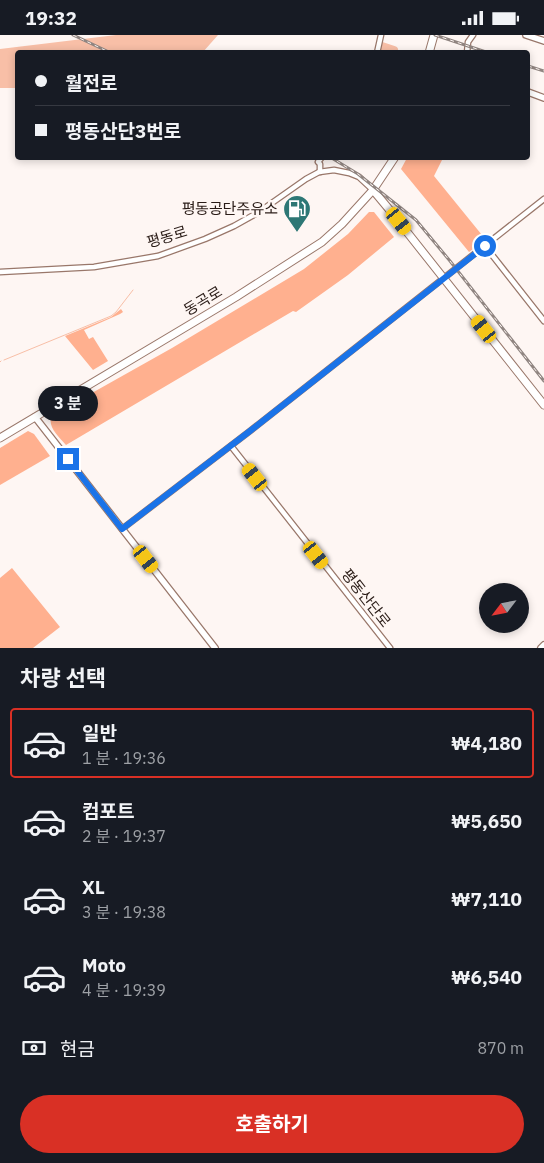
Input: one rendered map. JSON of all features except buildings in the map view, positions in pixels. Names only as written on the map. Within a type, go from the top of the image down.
[{"type":"main road","points":[[430,50],[434,35]]},
{"type":"main road","name":"동곡로","points":[[0,438],[304,255],[342,224],[373,190],[393,160]]},
{"type":"main road","points":[[373,190],[544,405]]},
{"type":"street","points":[[378,50],[381,35]]},
{"type":"street","points":[[467,50],[468,42],[473,35]]},
{"type":"street","points":[[526,35],[544,41]]},
{"type":"street","points":[[530,93],[544,98]]},
{"type":"street","points":[[320,160],[318,162],[320,164],[320,172],[334,170],[349,173],[362,180],[373,190]]},
{"type":"street","name":"평동로","points":[[0,272],[94,267],[158,256],[234,226],[259,212],[306,179],[320,172]]},
{"type":"street","points":[[122,529],[231,446],[544,199]]},
{"type":"street","points":[[485,246],[544,321]]},
{"type":"street","points":[[35,417],[215,648]]},
{"type":"street","name":"평동산단로","points":[[231,446],[390,648]]},
{"type":"street","points":[[540,648],[544,645]]},
{"type":"shaded area","points":[[116,35],[218,35],[205,50],[15,50],[15,88],[0,88],[0,49]]},
{"type":"shaded area","points":[[406,160],[442,160],[434,176],[486,240],[469,252],[401,169]]},
{"type":"shaded area","points":[[369,212],[374,212],[394,237],[348,275],[296,312],[293,311],[66,445],[55,432],[50,420],[51,416],[172,348],[304,269],[348,234]]},
{"type":"shaded area","points":[[121,309],[123,312],[120,314],[84,330],[89,339],[93,337],[108,361],[93,370],[65,336],[111,317]]},
{"type":"shaded area","points":[[28,431],[34,434],[50,456],[0,485],[0,448]]},
{"type":"shaded area","points":[[12,568],[60,627],[33,648],[0,648],[0,578]]},
{"type":"waterway","points":[[382,46],[394,50]]},
{"type":"waterway","points":[[4,360],[111,316],[133,290]]},
{"type":"railway","points":[[73,35],[105,50]]},
{"type":"railway","points":[[435,35],[480,50]]},
{"type":"railway","points":[[530,67],[544,71]]},
{"type":"railway","points":[[335,160],[358,174],[416,220],[544,381]]},
{"type":"place","name":"평동공단주유소","points":[[297,233]]},
{"type":"route","points":[[68,459],[122,529],[485,246]]}]
